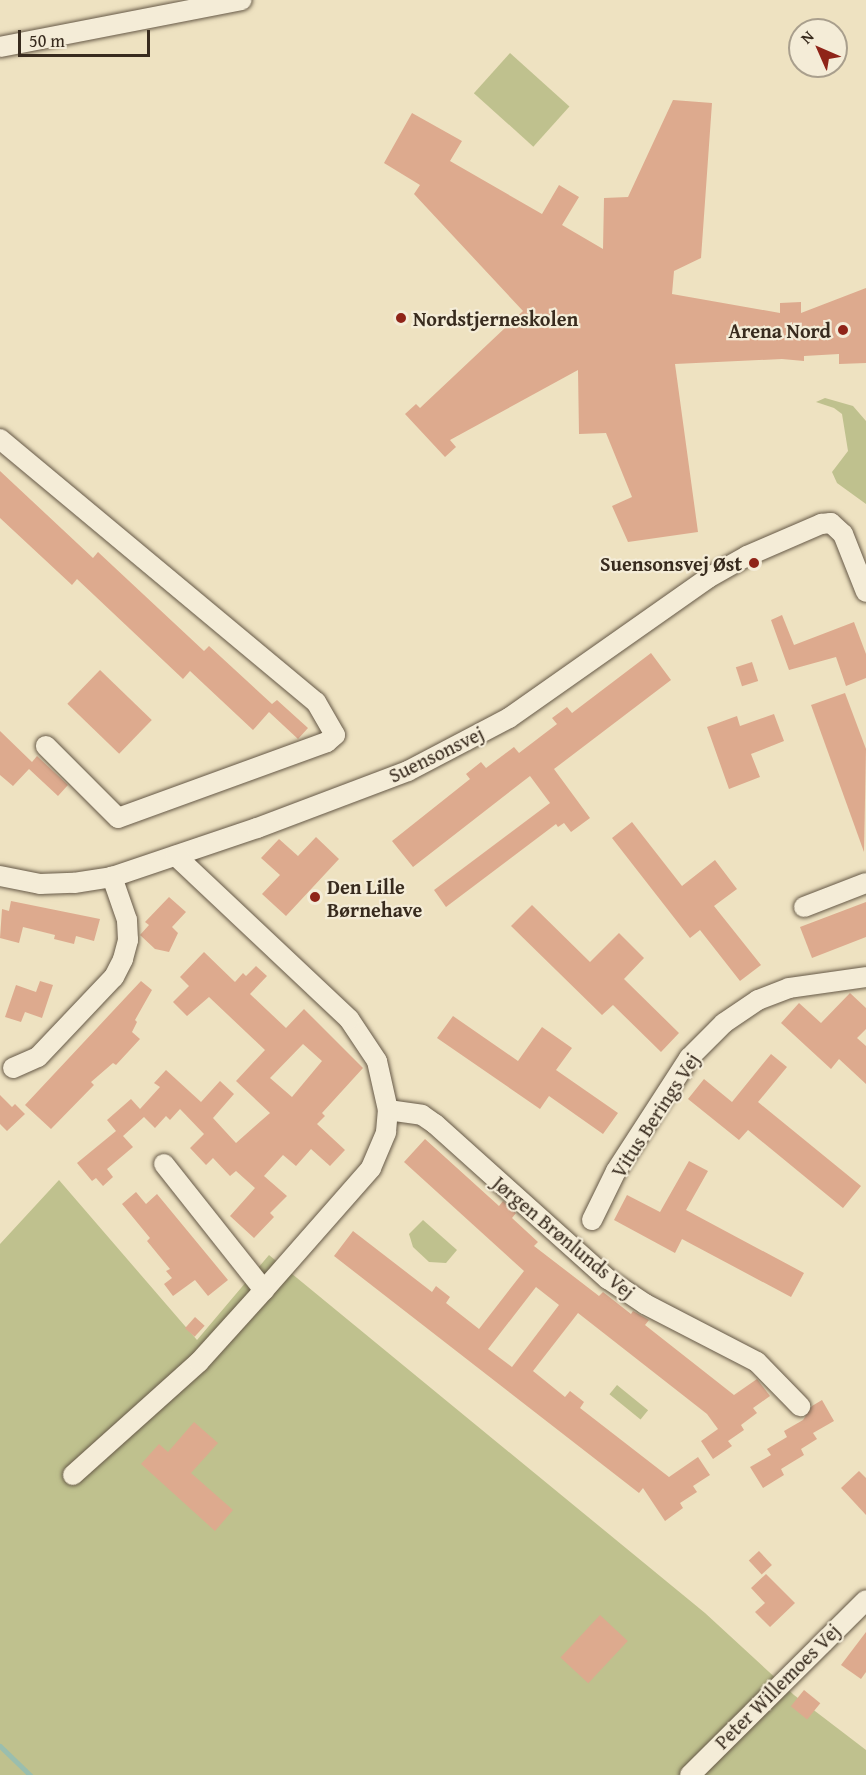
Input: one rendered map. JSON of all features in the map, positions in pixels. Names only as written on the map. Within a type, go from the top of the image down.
[{"type":"street","points":[[0,47],[241,0]]},
{"type":"street","points":[[0,440],[316,702],[335,735],[327,742],[118,818],[46,746]]},
{"type":"street","name":"Suensonsvej","points":[[0,876],[40,884],[74,883],[112,877],[176,856],[408,771],[509,718],[660,610],[724,568],[802,530],[831,523],[843,534],[866,592]]},
{"type":"street","points":[[73,1475],[199,1362],[371,1168],[386,1132],[388,1110],[377,1061],[349,1018],[176,856]]},
{"type":"street","points":[[13,1068],[38,1057],[114,977],[123,959],[128,940],[127,920],[112,877]]},
{"type":"street","points":[[804,907],[866,883]]},
{"type":"street","name":"Vitus Berings Vej","points":[[592,1220],[616,1171],[689,1058],[724,1023],[758,1000],[789,988],[866,976]]},
{"type":"street","name":"Jørgen Brønlunds Vej","points":[[388,1110],[422,1115],[435,1124],[608,1279],[645,1304],[757,1362],[800,1406]]},
{"type":"street","points":[[164,1164],[264,1290]]},
{"type":"street","name":"Peter Willemoes Vej","points":[[690,1775],[866,1599]]},
{"type":"green space","points":[[510,53],[569,107],[533,147],[474,93]]},
{"type":"green space","points":[[825,398],[853,406],[866,421],[866,504],[837,483],[832,472],[848,451],[842,414],[834,408],[816,402]]},
{"type":"green space","points":[[59,1180],[197,1340],[269,1255],[705,1613],[794,1695],[866,1750],[866,1775],[0,1775],[0,1244]]},
{"type":"green space","points":[[423,1220],[457,1250],[446,1263],[429,1262],[413,1247],[409,1234]]},
{"type":"green space","points":[[617,1385],[648,1410],[641,1419],[609,1394]]},
{"type":"building","points":[[673,100],[712,103],[701,258],[674,271],[672,294],[780,313],[780,303],[801,302],[801,313],[866,288],[866,363],[839,364],[839,354],[804,356],[804,361],[782,359],[675,364],[698,532],[628,542],[612,506],[632,497],[606,433],[579,434],[578,370],[450,440],[456,447],[445,457],[405,414],[416,404],[420,408],[523,311],[414,194],[420,185],[384,163],[412,113],[462,141],[450,161],[542,214],[559,185],[579,197],[562,225],[603,249],[604,198],[628,197]]},
{"type":"building","points":[[0,471],[93,558],[98,552],[204,651],[209,646],[272,704],[277,700],[308,728],[298,739],[269,712],[253,730],[190,671],[183,679],[77,579],[72,585],[0,518]]},
{"type":"building","points":[[782,615],[794,645],[854,622],[866,654],[866,678],[846,686],[836,657],[789,670],[771,620]]},
{"type":"building","points":[[651,653],[671,680],[554,769],[590,818],[571,832],[564,823],[558,827],[556,824],[446,907],[434,890],[550,803],[530,776],[413,867],[392,841],[470,779],[466,774],[481,762],[486,768],[514,747],[519,753],[557,724],[552,718],[567,707],[572,713]]},
{"type":"building","points":[[752,662],[758,681],[742,686],[736,667]]},
{"type":"building","points":[[100,670],[152,720],[119,754],[67,704]]},
{"type":"building","points":[[845,693],[866,749],[864,852],[811,705]]},
{"type":"building","points":[[774,714],[784,741],[751,754],[760,777],[729,789],[707,727],[737,716],[740,726]]},
{"type":"building","points":[[0,731],[32,762],[37,756],[68,785],[58,796],[29,769],[13,786],[0,775]]},
{"type":"building","points":[[632,822],[682,886],[715,860],[737,889],[714,906],[761,965],[740,981],[700,930],[690,938],[612,838]]},
{"type":"building","points":[[316,837],[339,859],[286,916],[262,894],[280,875],[261,858],[279,839],[298,856]]},
{"type":"building","points":[[169,897],[186,912],[172,927],[178,933],[169,952],[155,949],[140,935],[149,925],[145,922]]},
{"type":"building","points":[[11,901],[100,919],[94,941],[76,936],[74,944],[54,939],[55,935],[23,927],[19,943],[0,938],[2,909],[9,911]]},
{"type":"building","points":[[866,902],[866,937],[812,958],[800,927]]},
{"type":"building","points":[[532,905],[590,962],[619,933],[644,958],[624,979],[679,1033],[661,1052],[613,1005],[602,1015],[511,926]]},
{"type":"building","points":[[204,952],[235,982],[243,973],[246,976],[256,966],[267,976],[250,994],[286,1028],[304,1009],[363,1068],[322,1113],[325,1116],[317,1124],[345,1150],[330,1166],[311,1149],[296,1166],[283,1155],[264,1176],[287,1196],[270,1213],[274,1217],[254,1238],[230,1216],[255,1188],[236,1171],[230,1176],[213,1158],[206,1165],[190,1148],[204,1134],[180,1109],[170,1120],[166,1116],[155,1128],[144,1117],[123,1136],[133,1147],[107,1169],[113,1177],[103,1186],[96,1178],[92,1181],[77,1163],[116,1131],[107,1120],[131,1099],[140,1109],[160,1087],[154,1083],[166,1070],[201,1102],[220,1081],[234,1094],[213,1118],[236,1143],[270,1113],[236,1081],[265,1050],[209,997],[187,1016],[173,1002],[189,986],[180,977]],"holes":[[[303,1044],[322,1061],[292,1097],[270,1078]]]},
{"type":"building","points":[[40,981],[53,985],[42,1018],[25,1012],[21,1022],[5,1017],[16,985],[36,992]]},
{"type":"building","points":[[141,981],[152,990],[135,1020],[137,1022],[132,1032],[140,1039],[116,1065],[113,1063],[91,1082],[94,1085],[51,1129],[25,1105]]},
{"type":"building","points":[[850,993],[866,1008],[866,1029],[857,1038],[866,1046],[866,1084],[839,1059],[831,1069],[781,1023],[799,1003],[821,1023]]},
{"type":"building","points":[[453,1016],[518,1061],[542,1027],[572,1048],[556,1070],[618,1113],[603,1134],[549,1096],[540,1109],[437,1038]]},
{"type":"building","points":[[771,1054],[787,1067],[758,1102],[861,1186],[843,1208],[748,1130],[739,1140],[688,1099],[704,1079],[732,1102]]},
{"type":"building","points":[[0,1095],[12,1107],[15,1104],[25,1114],[7,1131],[0,1124]]},
{"type":"building","points":[[425,1139],[499,1206],[503,1201],[516,1213],[512,1218],[538,1242],[534,1246],[599,1296],[603,1292],[631,1314],[633,1311],[649,1320],[645,1325],[734,1395],[757,1379],[770,1396],[753,1408],[757,1413],[741,1425],[744,1430],[728,1441],[732,1446],[713,1459],[701,1441],[718,1429],[707,1414],[578,1313],[533,1371],[565,1397],[570,1391],[584,1402],[580,1408],[669,1477],[698,1457],[710,1475],[693,1486],[697,1492],[680,1503],[683,1508],[665,1521],[643,1488],[639,1493],[334,1256],[353,1231],[432,1292],[436,1286],[450,1297],[446,1303],[479,1329],[524,1271],[404,1162]],"holes":[[[536,1287],[559,1305],[512,1367],[488,1349]]]},
{"type":"building","points":[[689,1161],[708,1171],[686,1210],[804,1273],[791,1297],[682,1239],[675,1253],[614,1220],[627,1195],[660,1212]]},
{"type":"building","points":[[136,1192],[146,1204],[157,1194],[228,1280],[208,1296],[195,1280],[173,1296],[164,1284],[172,1278],[166,1271],[170,1269],[147,1241],[150,1238],[122,1204]]},
{"type":"building","points":[[195,1317],[205,1326],[195,1337],[185,1328]]},
{"type":"building","points":[[822,1400],[834,1421],[813,1433],[817,1439],[801,1449],[804,1455],[781,1469],[784,1475],[763,1488],[750,1467],[771,1455],[767,1449],[787,1437],[784,1431],[803,1420],[812,1406]]},
{"type":"building","points":[[194,1422],[218,1443],[191,1473],[233,1510],[215,1531],[141,1464],[159,1444],[168,1452]]},
{"type":"building","points":[[859,1471],[866,1478],[866,1515],[841,1488]]},
{"type":"building","points":[[759,1551],[772,1565],[762,1574],[749,1561]]},
{"type":"building","points":[[766,1574],[795,1603],[770,1627],[755,1612],[765,1603],[751,1588]]},
{"type":"building","points":[[600,1615],[628,1641],[588,1683],[560,1657]]},
{"type":"building","points":[[866,1632],[866,1672],[861,1679],[841,1665]]},
{"type":"building","points":[[804,1690],[820,1703],[807,1720],[791,1706]]},
{"type":"waterway","points":[[0,1746],[30,1775]]},
{"type":"place","name":"Nordstjerneskolen","points":[[401,318]]},
{"type":"place","name":"Arena Nord","points":[[843,330]]},
{"type":"place","name":"Suensonsvej Øst","points":[[754,563]]},
{"type":"place","name":"Den Lille Børnehave","points":[[315,897]]}]
